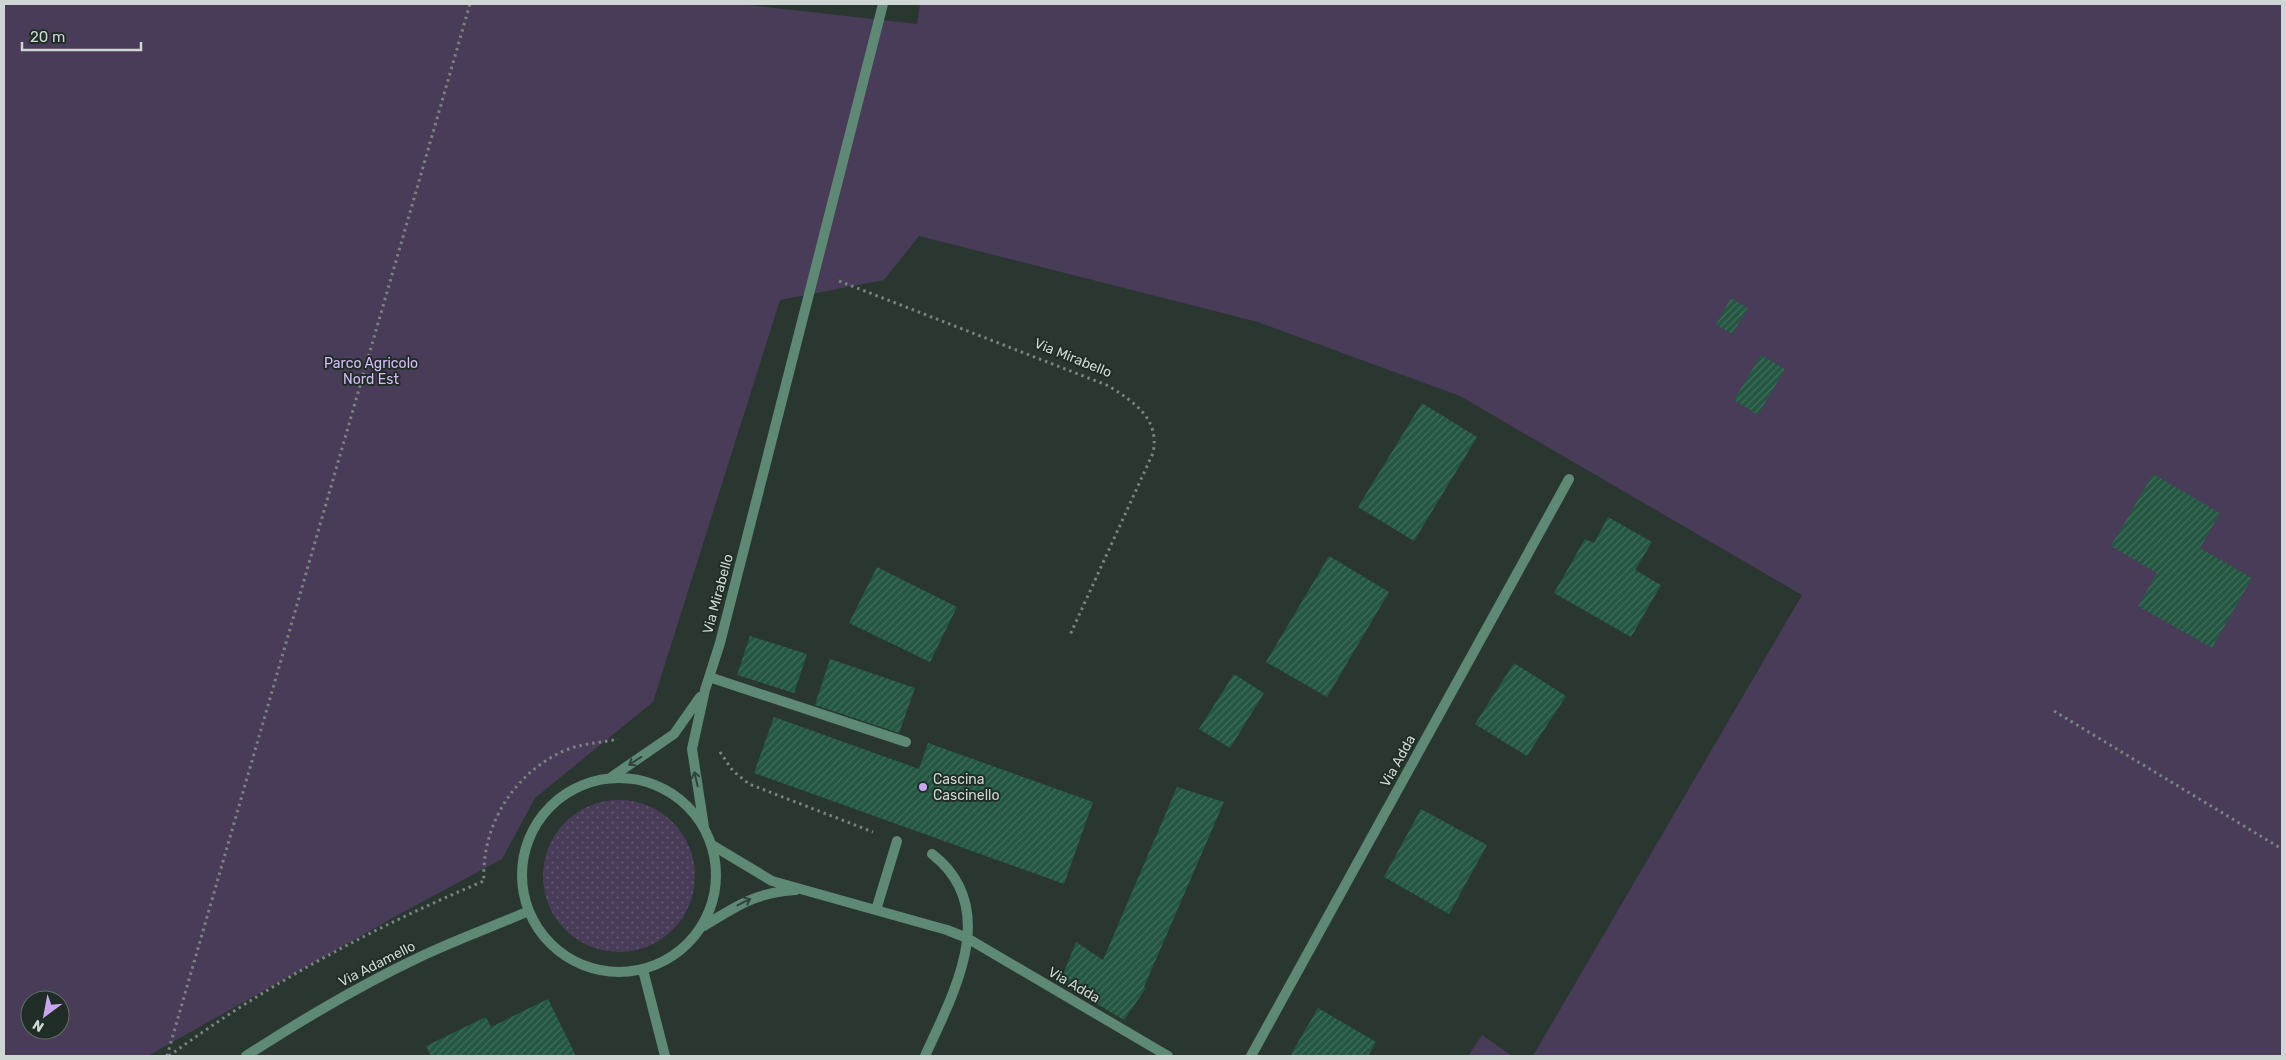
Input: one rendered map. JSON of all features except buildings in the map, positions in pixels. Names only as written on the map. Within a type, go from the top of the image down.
[{"type":"street","name":"Via Mirabello","points":[[704,827],[692,749],[705,690],[720,643],[883,4]]},
{"type":"street","name":"Via Adda","points":[[1251,1056],[1569,479]]},
{"type":"street","points":[[709,678],[906,742]]},
{"type":"street","name":"Via Mirabello","points":[[609,779],[674,734],[705,690]]},
{"type":"street","points":[[609,779],[635,779],[660,787],[682,801],[704,827],[712,845],[717,882],[713,901],[702,927],[677,954],[660,964],[643,970],[606,972],[579,964],[563,954],[549,943],[538,928],[529,911],[524,893],[522,875],[524,856],[533,830],[544,814],[565,795],[582,786],[609,779]]},
{"type":"street","points":[[876,910],[897,841]]},
{"type":"street","points":[[712,845],[772,881],[967,938]]},
{"type":"street","points":[[925,1056],[958,982],[967,951],[967,925],[962,896],[951,872],[932,854]]},
{"type":"street","points":[[702,927],[749,899],[778,891],[804,889]]},
{"type":"street","name":"Via Adamello","points":[[246,1056],[322,1008],[383,975],[425,954],[529,911]]},
{"type":"street","name":"Via Adda","points":[[967,938],[1168,1056]]},
{"type":"street","points":[[643,970],[665,1056]]},
{"type":"path","points":[[168,1056],[470,4]]},
{"type":"path","name":"Via Mirabello","points":[[816,272],[1109,386],[1129,400],[1149,420],[1154,429],[1156,441],[1153,453],[1070,635]]},
{"type":"path","points":[[2054,711],[2282,849]]},
{"type":"path","points":[[168,1056],[244,1005],[325,956],[403,916],[484,882],[486,848],[494,823],[506,800],[523,780],[543,762],[566,750],[604,740],[616,740],[625,735]]},
{"type":"path","points":[[716,744],[733,771],[748,784],[897,841]]},
{"type":"green space","name":"Parco Agricolo Nord Est","points":[[4,4],[739,4],[917,24],[920,4],[2282,4],[2282,1056],[1533,1056],[1802,595],[1460,396],[1258,322],[919,236],[884,280],[780,300],[653,702],[535,798],[502,859],[405,911],[148,1056],[4,1056]]},
{"type":"green space","points":[[619,800],[634,801],[648,805],[661,812],[673,822],[683,834],[690,847],[694,861],[694,891],[690,905],[683,918],[673,930],[661,940],[648,947],[634,951],[619,952],[604,951],[590,947],[577,940],[565,930],[555,918],[548,905],[544,891],[543,876],[544,861],[548,847],[555,834],[565,822],[577,812],[590,805],[604,801]]},
{"type":"green space","points":[[1482,1035],[1512,1056],[1468,1056]]},
{"type":"place","name":"Cascina Cascinello","points":[[923,787]]}]
